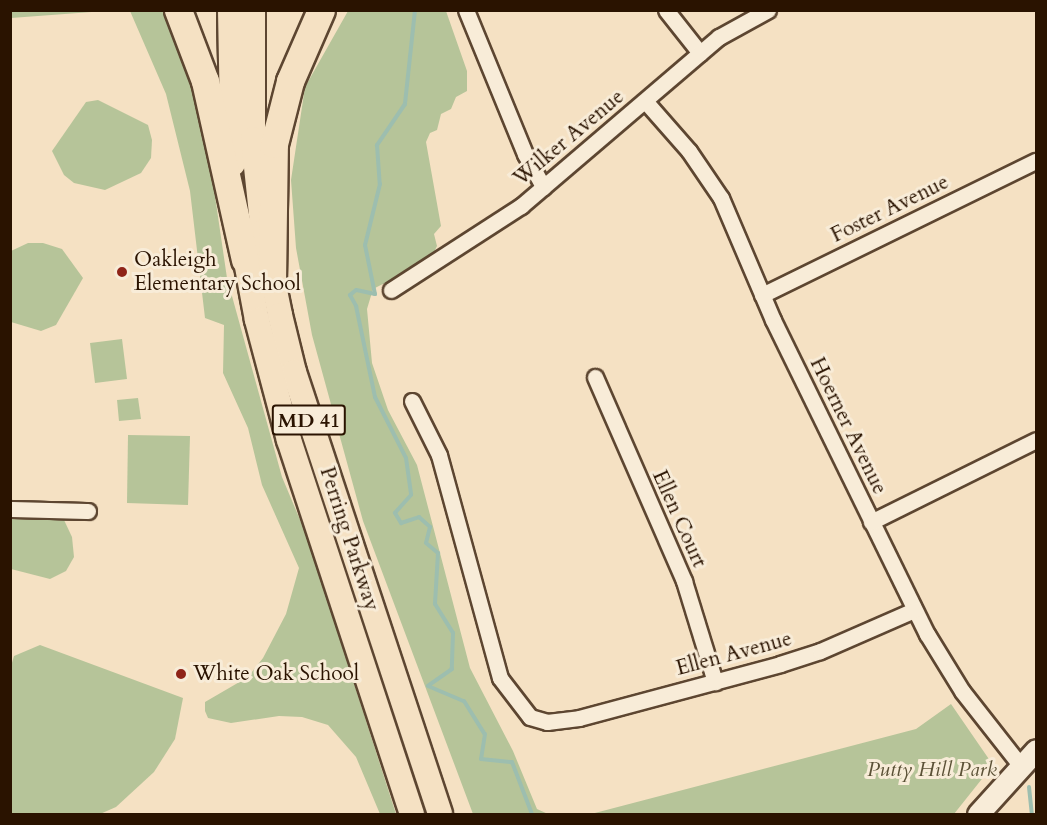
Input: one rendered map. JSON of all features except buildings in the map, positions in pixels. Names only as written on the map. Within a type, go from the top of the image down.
[{"type":"highway","points":[[178,10],[205,81],[245,260]]},
{"type":"highway","points":[[272,282],[271,173],[274,144],[290,81],[321,10]]},
{"type":"main road","name":"Perring Parkway","points":[[230,10],[231,137],[245,260],[289,440],[412,814]]},
{"type":"main road","name":"Perring Parkway","points":[[253,10],[253,139],[272,282],[294,372],[440,814]]},
{"type":"main road","points":[[978,814],[1036,750]]},
{"type":"street","points":[[466,10],[525,154],[543,187]]},
{"type":"street","points":[[666,10],[700,53]]},
{"type":"street","name":"Wilker Avenue","points":[[391,290],[521,206],[604,132],[646,102],[718,37],[768,10]]},
{"type":"street","name":"Hoerner Avenue","points":[[646,102],[717,190],[762,295],[914,610],[962,692],[1020,765]]},
{"type":"street","name":"Foster Avenue","points":[[762,295],[1036,161]]},
{"type":"street","name":"Ellen Court","points":[[595,377],[684,581],[715,682]]},
{"type":"street","name":"Ellen Avenue","points":[[412,401],[439,454],[500,678],[530,717],[559,722],[715,682],[820,651],[914,610]]},
{"type":"street","points":[[871,522],[1036,440]]},
{"type":"street","points":[[10,509],[88,511]]},
{"type":"green space","points":[[11,10],[105,10],[105,11],[11,18]]},
{"type":"green space","points":[[130,11],[165,11],[205,128],[227,278],[282,477],[306,534],[396,814],[380,814],[356,757],[328,725],[302,717],[279,716],[231,723],[208,718],[205,711],[205,702],[248,677],[263,658],[286,614],[299,568],[262,485],[248,428],[223,373],[224,325],[205,318],[190,191],[166,94]]},
{"type":"green space","points":[[348,11],[446,11],[467,71],[467,91],[456,97],[451,109],[441,114],[437,130],[430,133],[426,142],[441,226],[434,234],[437,246],[430,260],[373,289],[367,309],[372,363],[388,410],[417,465],[470,668],[513,751],[537,809],[548,814],[473,814],[363,521],[312,335],[296,248],[291,180],[305,87]]},
{"type":"green space","points":[[98,100],[148,125],[152,140],[151,158],[141,173],[105,190],[74,183],[64,175],[52,151],[86,102]]},
{"type":"green space","points":[[28,243],[43,243],[62,249],[83,278],[56,325],[41,331],[11,322],[11,251]]},
{"type":"green space","points":[[122,339],[127,379],[95,383],[90,343]]},
{"type":"green space","points":[[138,398],[141,419],[119,421],[117,400]]},
{"type":"green space","points":[[128,435],[190,436],[188,505],[127,503]]},
{"type":"green space","points":[[11,519],[64,520],[72,537],[74,557],[66,571],[50,579],[11,569]]},
{"type":"green space","points":[[40,645],[183,698],[175,739],[154,772],[116,807],[100,814],[11,814],[11,666],[14,656]]},
{"type":"green space","name":"Putty Hill Park","points":[[951,704],[993,765],[954,814],[591,814],[916,729]]},
{"type":"waterway","points":[[415,10],[405,104],[377,145],[380,184],[365,245],[375,294],[356,290],[350,295],[356,306],[375,397],[406,458],[411,495],[395,513],[401,523],[419,517],[430,527],[426,543],[438,553],[435,604],[453,633],[452,669],[428,686],[464,701],[485,734],[481,759],[512,762],[532,814]]},
{"type":"waterway","points":[[1029,787],[1032,814]]},
{"type":"place","name":"Oakleigh Elementary School","points":[[122,272]]},
{"type":"place","name":"White Oak School","points":[[181,674]]}]
